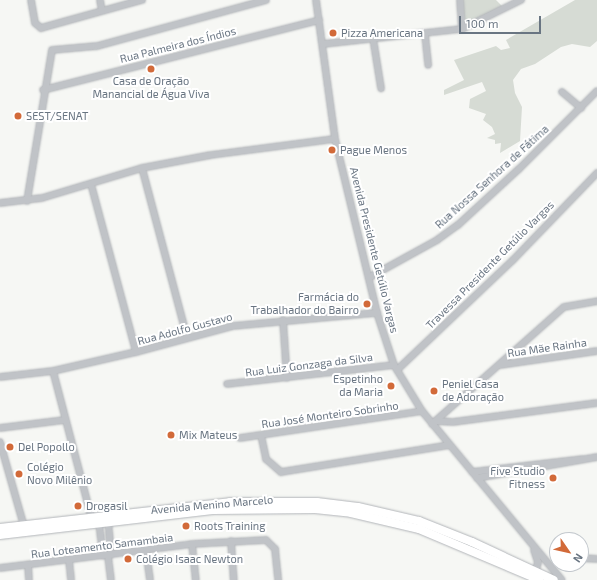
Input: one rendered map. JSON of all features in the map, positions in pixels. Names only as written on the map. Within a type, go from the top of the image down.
[{"type":"main road","name":"Avenida Menino Marcelo","points":[[0,535],[100,520],[257,500],[317,502],[358,507],[419,521],[536,576],[554,580]]},
{"type":"main road","name":"Avenida Menino Marcelo","points":[[0,528],[100,520]]},
{"type":"street","points":[[31,0],[35,23],[47,28],[142,0]]},
{"type":"street","points":[[100,0],[102,11]]},
{"type":"street","points":[[27,201],[43,90],[51,52],[55,49],[96,46],[266,0]]},
{"type":"street","name":"Avenida Presidente Getúlio Vargas","points":[[316,0],[336,139],[370,277],[377,313],[396,368],[422,411],[434,422],[450,445],[562,580]]},
{"type":"street","points":[[460,0],[462,29]]},
{"type":"street","points":[[323,44],[462,29],[521,0]]},
{"type":"street","name":"Rua Palmeira dos Índios","points":[[43,90],[319,20]]},
{"type":"street","points":[[425,34],[428,64]]},
{"type":"street","points":[[373,38],[381,88]]},
{"type":"street","name":"Rua Nossa Senhora de Fátima","points":[[370,277],[437,240],[458,225],[597,91]]},
{"type":"street","points":[[562,92],[581,108]]},
{"type":"street","points":[[0,203],[27,201],[142,168],[211,155],[336,139]]},
{"type":"street","points":[[142,168],[187,337]]},
{"type":"street","name":"Travessa Presidente Getúlio Vargas","points":[[396,368],[513,260],[597,173]]},
{"type":"street","points":[[90,184],[136,352]]},
{"type":"street","points":[[434,422],[499,365],[519,343],[567,306],[597,301]]},
{"type":"street","name":"Rua Adolfo Gustavo","points":[[0,377],[53,371],[91,361],[136,352],[187,337],[234,326],[282,320],[377,313]]},
{"type":"street","points":[[282,320],[288,378]]},
{"type":"street","name":"Rua Mãe Rainha","points":[[499,365],[597,351]]},
{"type":"street","name":"Rua Luiz Gonzaga da Silva","points":[[227,384],[396,368]]},
{"type":"street","points":[[53,371],[65,420],[100,520],[111,580]]},
{"type":"street","points":[[434,422],[453,422],[597,403]]},
{"type":"street","name":"Rua José Monteiro Sobrinho","points":[[240,438],[422,411]]},
{"type":"street","points":[[0,428],[65,420]]},
{"type":"street","points":[[262,435],[266,459],[281,472],[450,445]]},
{"type":"street","points":[[0,442],[24,526]]},
{"type":"street","points":[[477,478],[597,457]]},
{"type":"street","points":[[472,472],[576,458],[585,459]]},
{"type":"street","name":"Avenida Presidente Getúlio Vargas","points":[[477,478],[537,554],[536,576]]},
{"type":"street","name":"Rua Loteamento Samambaia","points":[[0,568],[107,556],[192,544],[266,540],[275,549],[278,580]]},
{"type":"street","points":[[231,541],[234,580]]},
{"type":"street","points":[[192,544],[196,580]]},
{"type":"street","points":[[146,551],[150,580]]},
{"type":"street","points":[[69,560],[71,580]]},
{"type":"street","points":[[28,565],[29,580]]},
{"type":"shaded area","points":[[463,0],[496,0],[502,6],[465,26]]},
{"type":"shaded area","points":[[575,0],[597,0],[597,41],[590,47],[572,44],[561,47],[535,64],[521,69],[513,80],[515,93],[522,107],[520,141],[500,153],[501,143],[495,144],[495,140],[487,138],[495,134],[492,127],[483,120],[486,114],[469,108],[470,99],[486,91],[482,82],[444,95],[444,90],[464,80],[454,60],[496,46],[501,50],[510,48],[506,40]]},
{"type":"place","name":"Pizza Americana","points":[[333,33]]},
{"type":"place","name":"Casa de Oração Manancial de Água Viva","points":[[151,69]]},
{"type":"place","name":"SEST/SENAT","points":[[18,116]]},
{"type":"place","name":"Pague Menos","points":[[332,150]]},
{"type":"place","name":"Farmácia do Trabalhador do Bairro","points":[[367,304]]},
{"type":"place","name":"Espetinho da Maria","points":[[391,386]]},
{"type":"place","name":"Peniel Casa de Adoração","points":[[434,391]]},
{"type":"place","name":"Mix Mateus","points":[[171,435]]},
{"type":"place","name":"Del Popollo","points":[[10,447]]},
{"type":"place","name":"Colégio Novo Milênio","points":[[19,474]]},
{"type":"place","name":"Five Studio Fitness","points":[[553,478]]},
{"type":"place","name":"Drogasil","points":[[78,506]]},
{"type":"place","name":"Roots Training","points":[[186,526]]},
{"type":"place","name":"Colégio Isaac Newton","points":[[128,559]]}]
